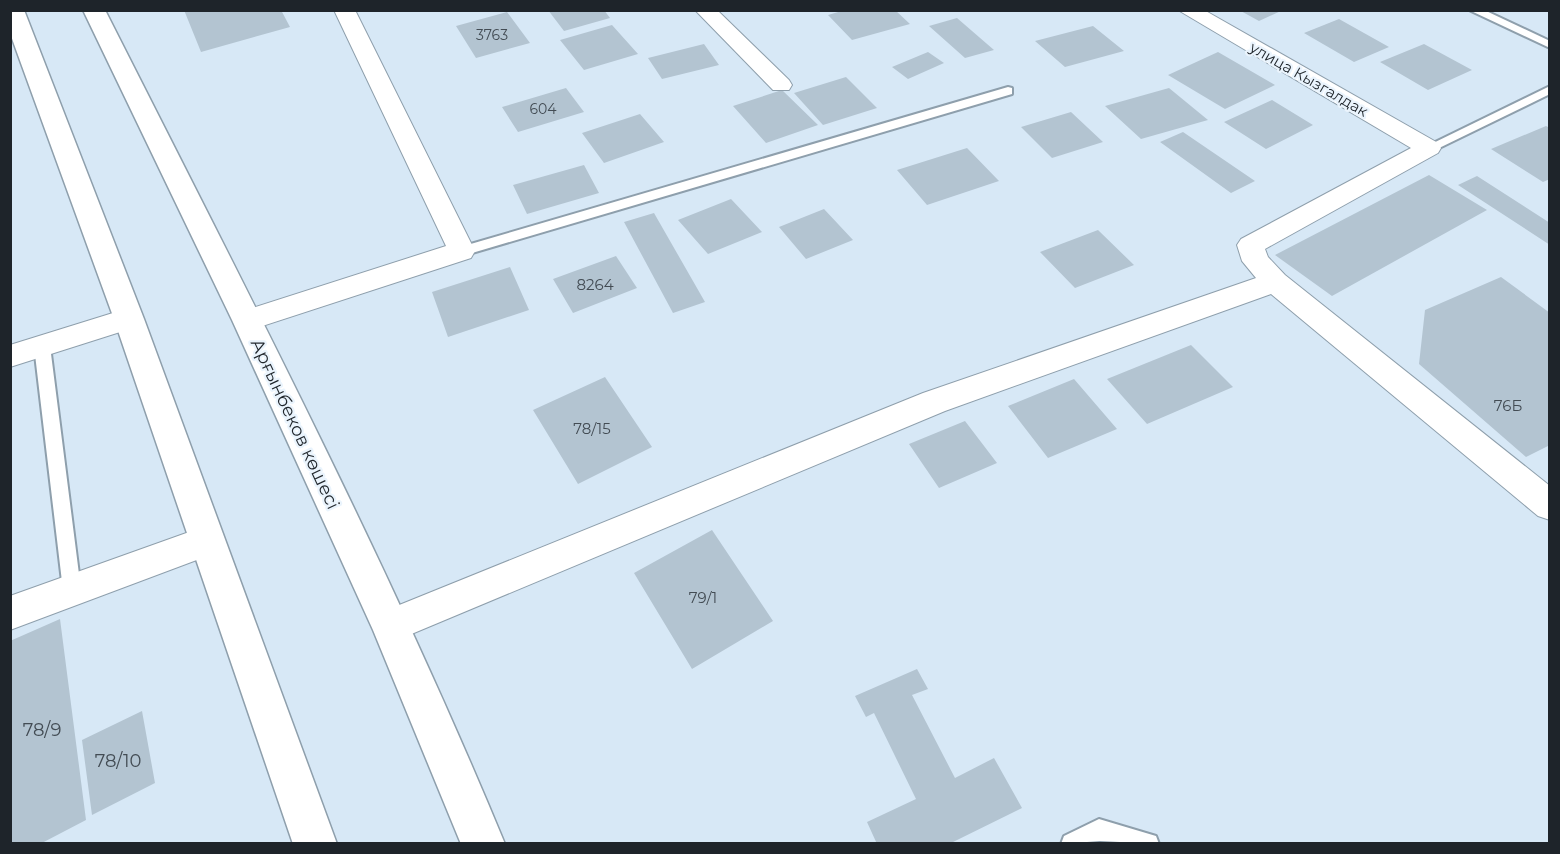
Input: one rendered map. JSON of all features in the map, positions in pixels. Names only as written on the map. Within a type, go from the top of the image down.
[{"type":"main road","points":[[13,10],[129,319],[315,843]]},
{"type":"main road","name":"Арғынбеков көшесі","points":[[94,10],[247,320],[390,626],[483,843]]},
{"type":"street","points":[[247,320],[462,250],[344,10]]},
{"type":"street","points":[[705,10],[782,85]]},
{"type":"street","name":"улица Кызгалдак","points":[[1188,10],[1430,148]]},
{"type":"street","points":[[1430,148],[1250,245],[1256,261],[1275,282],[1550,506]]},
{"type":"street","points":[[390,626],[934,402],[1275,282]]},
{"type":"street","points":[[10,356],[129,319]]},
{"type":"street","points":[[10,613],[206,541]]},
{"type":"lane","points":[[1474,10],[1550,45]]},
{"type":"lane","points":[[1430,148],[1550,89]]},
{"type":"lane","points":[[462,250],[1008,91]]},
{"type":"lane","points":[[42,346],[72,590]]},
{"type":"lane","points":[[1072,843],[1099,830],[1148,843]]},
{"type":"building","points":[[184,10],[281,10],[290,27],[201,52]]},
{"type":"building","points":[[548,10],[604,10],[610,18],[564,31]]},
{"type":"building","points":[[845,10],[895,10],[910,24],[852,40],[828,15]]},
{"type":"building","points":[[1239,10],[1283,10],[1259,21]]},
{"type":"building","points":[[507,12],[530,43],[476,58],[456,26]]},
{"type":"building","points":[[957,18],[994,50],[965,58],[929,26]]},
{"type":"building","points":[[1339,19],[1389,47],[1354,62],[1304,33]]},
{"type":"building","points":[[612,25],[638,54],[584,70],[560,40]]},
{"type":"building","points":[[1093,26],[1124,51],[1065,67],[1035,41]]},
{"type":"building","points":[[704,44],[719,65],[662,79],[648,58]]},
{"type":"building","points":[[1424,44],[1472,70],[1428,90],[1380,62]]},
{"type":"building","points":[[928,52],[944,63],[908,79],[892,67]]},
{"type":"building","points":[[1218,52],[1275,85],[1225,109],[1168,75]]},
{"type":"building","points":[[846,77],[877,108],[823,125],[794,93]]},
{"type":"building","points":[[566,88],[584,112],[518,132],[502,107]]},
{"type":"building","points":[[1169,88],[1208,120],[1141,139],[1105,106]]},
{"type":"building","points":[[782,90],[818,125],[766,143],[733,106]]},
{"type":"building","points":[[1272,100],[1313,125],[1266,149],[1224,122]]},
{"type":"building","points":[[1071,112],[1103,142],[1052,158],[1021,127]]},
{"type":"building","points":[[640,114],[664,142],[604,163],[582,133]]},
{"type":"building","points":[[1546,126],[1550,128],[1550,179],[1543,182],[1491,149]]},
{"type":"building","points":[[1183,132],[1255,181],[1231,193],[1160,142]]},
{"type":"building","points":[[967,148],[999,181],[927,205],[897,170]]},
{"type":"building","points":[[584,165],[599,193],[527,214],[513,185]]},
{"type":"building","points":[[1429,175],[1487,210],[1332,296],[1275,255]]},
{"type":"building","points":[[1477,176],[1550,223],[1550,245],[1458,185]]},
{"type":"building","points":[[731,199],[762,232],[708,254],[678,220]]},
{"type":"building","points":[[824,209],[853,240],[806,259],[779,227]]},
{"type":"building","points":[[654,213],[705,302],[673,313],[624,222]]},
{"type":"building","points":[[1098,230],[1134,265],[1075,288],[1040,252]]},
{"type":"building","points":[[616,256],[637,288],[573,313],[553,279]]},
{"type":"building","points":[[510,267],[529,310],[448,337],[432,292]]},
{"type":"building","points":[[1501,277],[1550,313],[1550,445],[1526,457],[1419,364],[1425,310]]},
{"type":"building","points":[[1191,345],[1233,387],[1147,424],[1107,379]]},
{"type":"building","points":[[605,377],[652,447],[578,484],[533,410]]},
{"type":"building","points":[[1074,379],[1117,429],[1048,458],[1008,406]]},
{"type":"building","points":[[965,421],[997,463],[939,488],[909,444]]},
{"type":"building","points":[[712,530],[773,621],[692,669],[634,573]]},
{"type":"building","points":[[60,619],[86,820],[40,844],[10,844],[10,641]]},
{"type":"building","points":[[917,669],[928,689],[912,695],[955,778],[994,758],[1022,808],[949,844],[877,844],[867,822],[916,799],[874,713],[866,717],[855,696]]},
{"type":"building","points":[[142,711],[155,783],[92,815],[82,740]]}]
